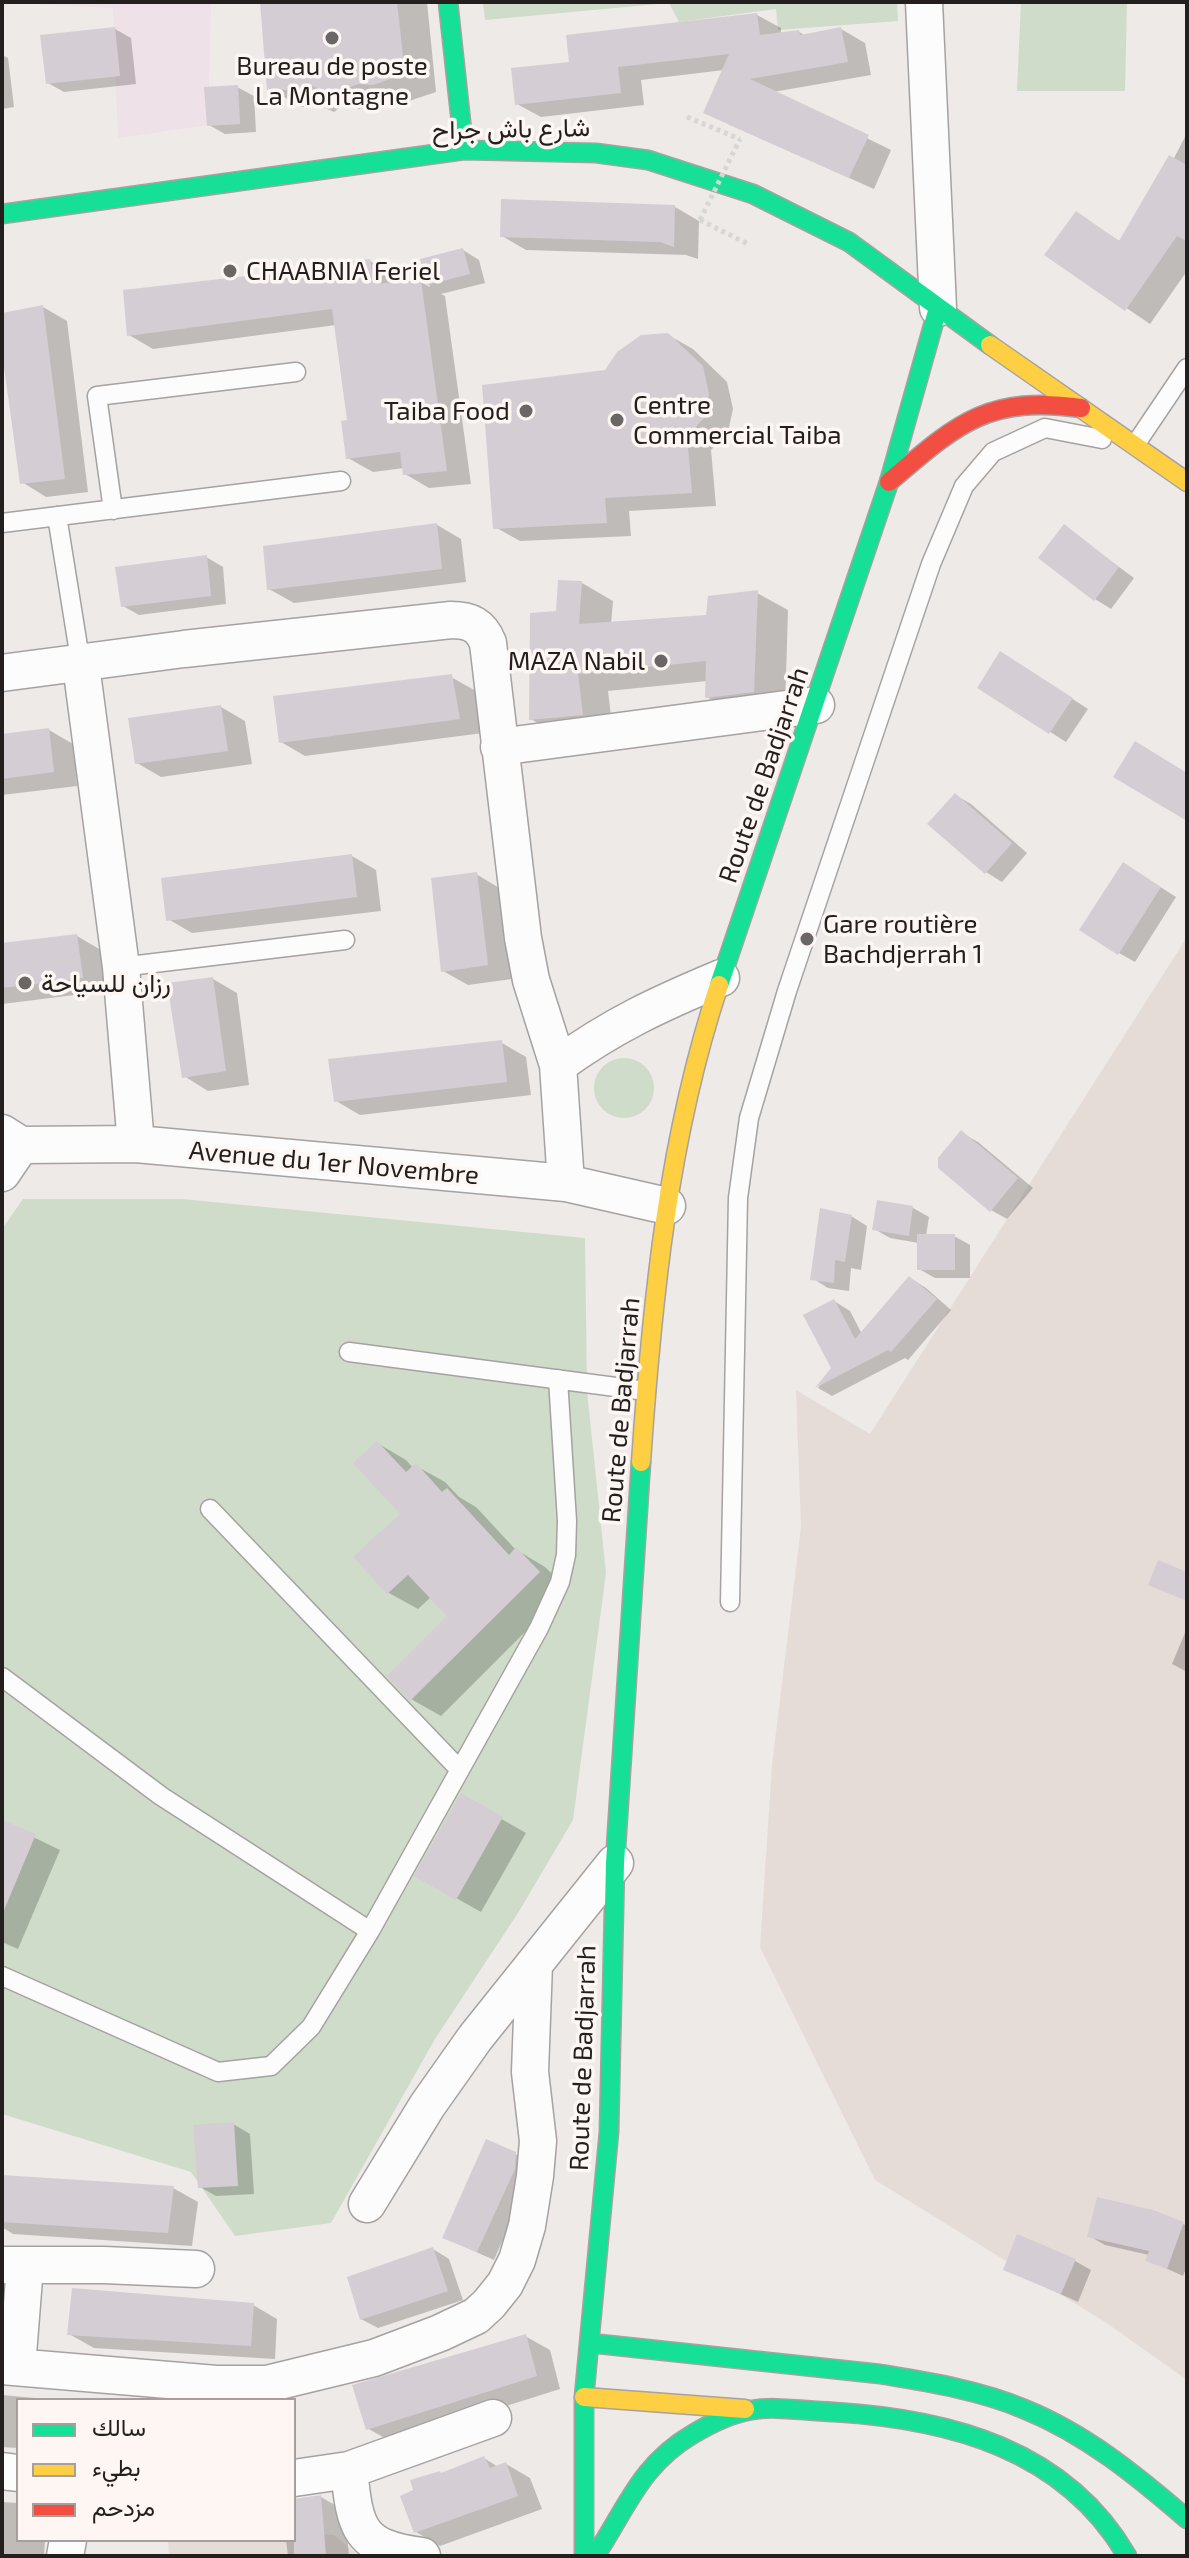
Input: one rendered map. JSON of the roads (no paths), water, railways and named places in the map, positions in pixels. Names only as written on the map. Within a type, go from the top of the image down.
[{"type":"main road","points":[[448,2],[464,150]]},
{"type":"main road","name":"شارع باش جراح","points":[[2,214],[464,150],[543,150],[635,158],[753,194],[849,242],[1187,482]]},
{"type":"main road","name":"Route de Badjarrah","points":[[584,2556],[584,2397],[609,2132],[615,1863],[646,1391],[667,1206],[695,1069],[721,978],[889,482],[938,308]]},
{"type":"main road","points":[[889,482],[953,430],[993,410],[1014,404],[1039,403],[1081,408]]},
{"type":"main road","points":[[590,2343],[646,2352],[813,2365],[889,2375],[949,2387],[1014,2406],[1085,2441],[1129,2470],[1187,2519]]},
{"type":"main road","points":[[584,2397],[876,2415],[929,2423],[1027,2458],[1068,2485],[1097,2513],[1127,2556]]},
{"type":"main road","points":[[595,2556],[651,2466],[687,2439],[745,2409]]},
{"type":"street","points":[[924,2],[938,308]]},
{"type":"street","points":[[2,673],[184,649],[464,620],[474,623],[484,632],[488,643],[523,938],[531,980],[558,1065],[566,1183]]},
{"type":"street","points":[[81,665],[121,967],[136,1144]]},
{"type":"street","points":[[499,747],[816,705]]},
{"type":"street","points":[[558,1065],[593,1039],[640,1013],[721,978]]},
{"type":"street","name":"Avenue du 1er Novembre","points":[[8,1150],[136,1144],[566,1183],[667,1206]]},
{"type":"street","points":[[367,2204],[427,2106],[497,2008],[615,1863]]},
{"type":"street","points":[[196,2269],[104,2265],[14,2266],[25,2375],[267,2384],[374,2358],[476,2316],[505,2284],[517,2260],[527,2226],[538,2141],[530,2072],[534,1964]]},
{"type":"street","points":[[296,2478],[349,2470],[493,2418]]},
{"type":"street","points":[[349,2470],[355,2518],[361,2531],[384,2547],[422,2556]]},
{"type":"lane","points":[[730,1602],[738,1198],[749,1118],[787,991],[931,564],[964,486],[993,452],[1045,428],[1135,445],[1187,368]]},
{"type":"lane","points":[[113,510],[97,396],[296,372]]},
{"type":"lane","points":[[2,523],[341,481]]},
{"type":"lane","points":[[57,516],[81,665]]},
{"type":"lane","points":[[121,967],[345,940]]},
{"type":"lane","points":[[349,1352],[646,1391]]},
{"type":"lane","points":[[2,1976],[218,2072],[271,2066],[311,2027],[370,1931],[539,1628],[560,1582],[566,1555],[567,1521],[558,1379]]},
{"type":"lane","points":[[210,1509],[460,1770]]},
{"type":"lane","points":[[2,1677],[161,1796],[370,1931]]},
{"type":"place","name":"Bureau de poste La Montagne","points":[[332,38]]},
{"type":"place","name":"CHAABNIA Feriel","points":[[230,271]]},
{"type":"place","name":"Taiba Food","points":[[526,411]]},
{"type":"place","name":"Centre Commercial Taiba","points":[[617,420]]},
{"type":"place","name":"MAZA Nabil","points":[[661,661]]},
{"type":"place","name":"Gare routière Bachdjerrah 1","points":[[807,939]]},
{"type":"place","name":"رزان للسياحة","points":[[25,983]]}]
